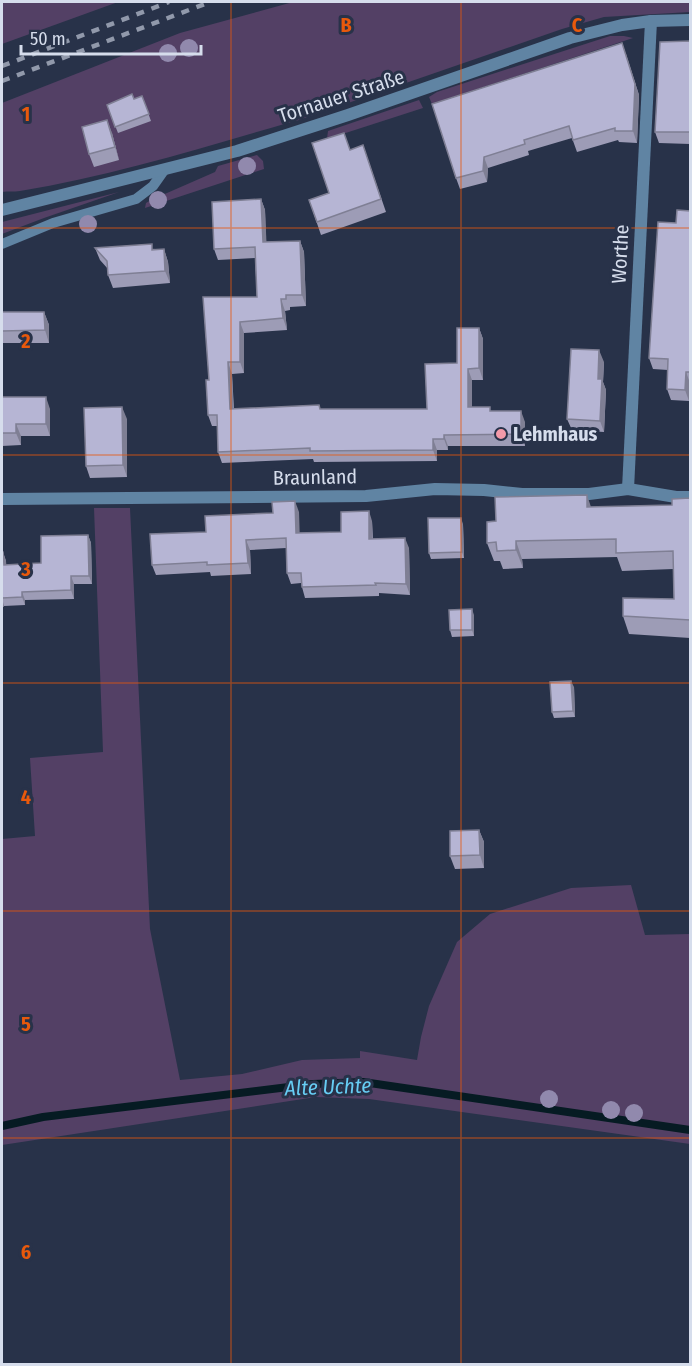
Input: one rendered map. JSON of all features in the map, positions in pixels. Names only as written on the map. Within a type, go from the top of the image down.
[{"type":"street","name":"Tornauer Straße","points":[[2,210],[237,151],[348,116],[570,38],[622,25],[651,21],[690,20]]},
{"type":"street","name":"Worthe","points":[[628,489],[651,21]]},
{"type":"street","name":"Braunland","points":[[2,500],[366,495],[435,489],[484,490],[522,494],[589,494],[628,489],[690,497]]},
{"type":"lane","points":[[2,244],[53,223],[136,199],[153,186],[165,170]]},
{"type":"shaded area","points":[[2,2],[118,2],[2,44]]},
{"type":"shaded area","points":[[293,2],[690,2],[690,12],[604,17],[562,29],[296,121],[293,113],[289,115],[291,122],[156,161],[54,185],[2,192],[2,103],[180,33]]},
{"type":"shaded area","points":[[610,36],[633,38],[432,104],[429,97],[437,92]]},
{"type":"shaded area","points":[[419,100],[423,108],[327,139],[328,131]]},
{"type":"shaded area","points":[[257,155],[263,161],[264,169],[145,208],[146,203],[151,200],[215,172],[218,166]]},
{"type":"shaded area","points":[[119,192],[44,218],[2,234],[2,222]]},
{"type":"shaded area","points":[[94,508],[130,508],[150,929],[180,1080],[242,1074],[302,1060],[360,1058],[360,1051],[417,1060],[429,1006],[457,942],[490,914],[571,888],[631,885],[645,935],[690,934],[690,1144],[369,1099],[316,1097],[2,1145],[2,839],[35,836],[30,758],[103,752]]},
{"type":"building","points":[[690,41],[690,132],[655,132],[660,42]]},
{"type":"building","points":[[622,43],[635,84],[633,131],[615,131],[615,128],[573,140],[569,126],[524,140],[525,144],[484,157],[483,171],[456,178],[432,104]]},
{"type":"building","points":[[132,94],[134,99],[142,96],[149,114],[115,127],[107,105]]},
{"type":"building","points":[[107,120],[115,147],[89,154],[82,127]]},
{"type":"building","points":[[344,133],[350,150],[363,145],[381,199],[317,222],[309,200],[329,193],[312,143]]},
{"type":"building","points":[[261,199],[263,242],[300,241],[302,295],[286,295],[286,299],[281,299],[283,318],[240,322],[240,362],[228,362],[230,409],[319,405],[320,409],[427,409],[425,364],[457,363],[457,328],[479,328],[479,368],[468,369],[468,407],[490,407],[490,411],[521,411],[521,434],[444,435],[444,439],[433,439],[433,450],[310,451],[310,448],[218,452],[217,415],[208,415],[206,380],[209,380],[203,297],[257,297],[255,247],[214,249],[212,202]]},
{"type":"building","points":[[677,210],[690,211],[690,372],[686,372],[685,390],[667,389],[668,359],[649,358],[658,222],[676,223]]},
{"type":"building","points":[[152,244],[152,250],[164,249],[165,271],[108,275],[107,261],[95,248]]},
{"type":"building","points":[[2,312],[44,312],[45,330],[2,331]]},
{"type":"building","points":[[571,349],[599,350],[598,379],[602,379],[600,421],[567,419]]},
{"type":"building","points":[[2,397],[46,397],[46,424],[16,424],[16,433],[2,433]]},
{"type":"building","points":[[122,407],[123,465],[86,466],[84,408]]},
{"type":"building","points":[[587,495],[587,507],[672,505],[672,499],[690,498],[690,620],[623,616],[623,598],[674,599],[673,551],[616,553],[616,539],[516,541],[516,550],[497,551],[496,542],[487,543],[487,522],[496,521],[495,497]]},
{"type":"building","points":[[295,501],[296,533],[341,532],[341,512],[369,511],[369,539],[405,538],[406,584],[375,583],[376,585],[302,587],[301,573],[287,573],[286,538],[246,540],[248,563],[207,565],[207,562],[152,565],[150,534],[206,532],[205,516],[273,513],[272,502]]},
{"type":"building","points":[[428,518],[461,518],[462,552],[429,553]]},
{"type":"building","points":[[88,535],[89,576],[71,576],[71,590],[22,592],[22,597],[2,598],[2,552],[4,565],[41,563],[41,536]]},
{"type":"building","points":[[472,609],[472,630],[450,630],[449,610]]},
{"type":"building","points":[[571,681],[573,711],[552,712],[550,682]]},
{"type":"building","points":[[479,830],[480,855],[450,856],[450,831]]},
{"type":"waterway","name":"Alte Uchte","points":[[2,1126],[43,1117],[313,1084],[363,1082],[690,1130]]},
{"type":"railway","points":[[2,66],[169,2]]},
{"type":"railway","points":[[2,81],[210,2]]},
{"type":"place","name":"Lehmhaus","points":[[501,434]]}]
